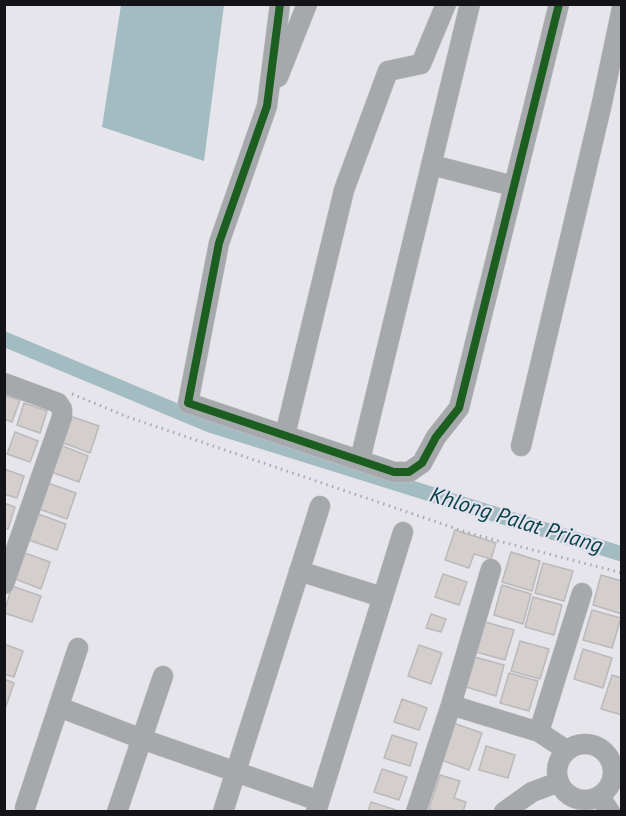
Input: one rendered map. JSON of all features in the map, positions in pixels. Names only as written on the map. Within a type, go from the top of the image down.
[{"type":"street","points":[[267,106],[280,4]]},
{"type":"street","points":[[307,4],[267,106],[219,243],[188,403],[394,472],[409,472],[422,463],[436,437],[459,408],[559,4]]},
{"type":"street","points":[[285,435],[344,190],[388,71],[421,64],[446,4]]},
{"type":"street","points":[[360,460],[470,4]]},
{"type":"street","points":[[521,446],[602,104],[621,8]]},
{"type":"street","points":[[432,165],[513,186]]},
{"type":"street","points":[[4,383],[58,403],[62,409],[62,417],[4,584]]},
{"type":"street","points":[[223,812],[320,506]]},
{"type":"street","points":[[59,707],[235,772],[318,806],[403,532]]},
{"type":"street","points":[[416,812],[451,705],[491,569]]},
{"type":"street","points":[[300,571],[382,597]]},
{"type":"street","points":[[539,732],[582,593]]},
{"type":"street","points":[[25,808],[78,648]]},
{"type":"street","points":[[117,812],[163,676]]},
{"type":"street","points":[[451,705],[539,732],[566,750]]},
{"type":"street","points":[[582,743],[599,746],[616,755],[613,780],[604,804],[576,798],[566,792],[559,782],[557,771],[566,750],[582,743]]},
{"type":"street","points":[[504,812],[532,792],[559,782]]},
{"type":"path","points":[[71,393],[128,417],[461,530],[532,551],[621,573]]},
{"type":"water","points":[[121,5],[224,5],[204,161],[102,127]]},
{"type":"building","points":[[4,395],[20,400],[12,422],[4,419]]},
{"type":"building","points":[[24,403],[47,411],[40,433],[17,425]]},
{"type":"building","points":[[70,416],[99,426],[90,453],[61,442]]},
{"type":"building","points":[[15,432],[38,441],[30,462],[7,454]]},
{"type":"building","points":[[60,445],[88,456],[79,482],[51,472]]},
{"type":"building","points":[[4,469],[24,476],[17,498],[4,494]]},
{"type":"building","points":[[48,483],[76,493],[67,519],[39,509]]},
{"type":"building","points":[[4,503],[15,507],[8,529],[4,528]]},
{"type":"building","points":[[38,514],[66,524],[57,550],[29,540]]},
{"type":"building","points":[[455,530],[496,543],[491,559],[474,554],[469,568],[445,560]]},
{"type":"building","points":[[22,552],[50,562],[41,589],[13,578]]},
{"type":"building","points":[[511,552],[540,561],[532,591],[502,582]]},
{"type":"building","points":[[543,563],[573,571],[564,601],[535,593]]},
{"type":"building","points":[[443,574],[467,582],[459,605],[435,597]]},
{"type":"building","points":[[601,575],[622,581],[622,614],[593,605]]},
{"type":"building","points":[[502,585],[531,594],[523,624],[494,615]]},
{"type":"building","points":[[12,586],[41,596],[32,622],[4,613]]},
{"type":"building","points":[[533,597],[562,605],[554,635],[525,627]]},
{"type":"building","points":[[592,610],[621,618],[612,648],[583,640]]},
{"type":"building","points":[[431,614],[446,619],[441,632],[426,628]]},
{"type":"building","points":[[485,622],[514,630],[505,660],[476,652]]},
{"type":"building","points":[[520,641],[549,649],[540,679],[511,671]]},
{"type":"building","points":[[4,644],[23,651],[14,677],[4,674]]},
{"type":"building","points":[[419,645],[442,653],[431,684],[408,676]]},
{"type":"building","points":[[583,649],[612,658],[603,688],[574,679]]},
{"type":"building","points":[[475,657],[504,665],[496,696],[466,687]]},
{"type":"building","points":[[509,673],[538,681],[529,711],[500,703]]},
{"type":"building","points":[[612,675],[622,678],[622,715],[601,709]]},
{"type":"building","points":[[4,679],[14,683],[5,709],[4,709]]},
{"type":"building","points":[[402,699],[427,708],[419,730],[394,722]]},
{"type":"building","points":[[453,723],[482,733],[469,770],[441,760]]},
{"type":"building","points":[[392,735],[417,743],[410,766],[384,758]]},
{"type":"building","points":[[486,746],[515,755],[508,778],[479,770]]},
{"type":"building","points":[[382,769],[407,777],[399,800],[374,792]]},
{"type":"building","points":[[440,775],[460,781],[454,798],[466,802],[463,812],[436,812],[429,809]]},
{"type":"building","points":[[371,802],[396,810],[396,812],[368,812]]},
{"type":"waterway","name":"Khlong Palat Priang","points":[[4,339],[210,425],[622,554]]},
{"type":"cycle path","points":[[280,4],[267,106],[219,243],[188,403],[394,472],[409,472],[422,463],[436,437],[459,408],[559,4]]}]
